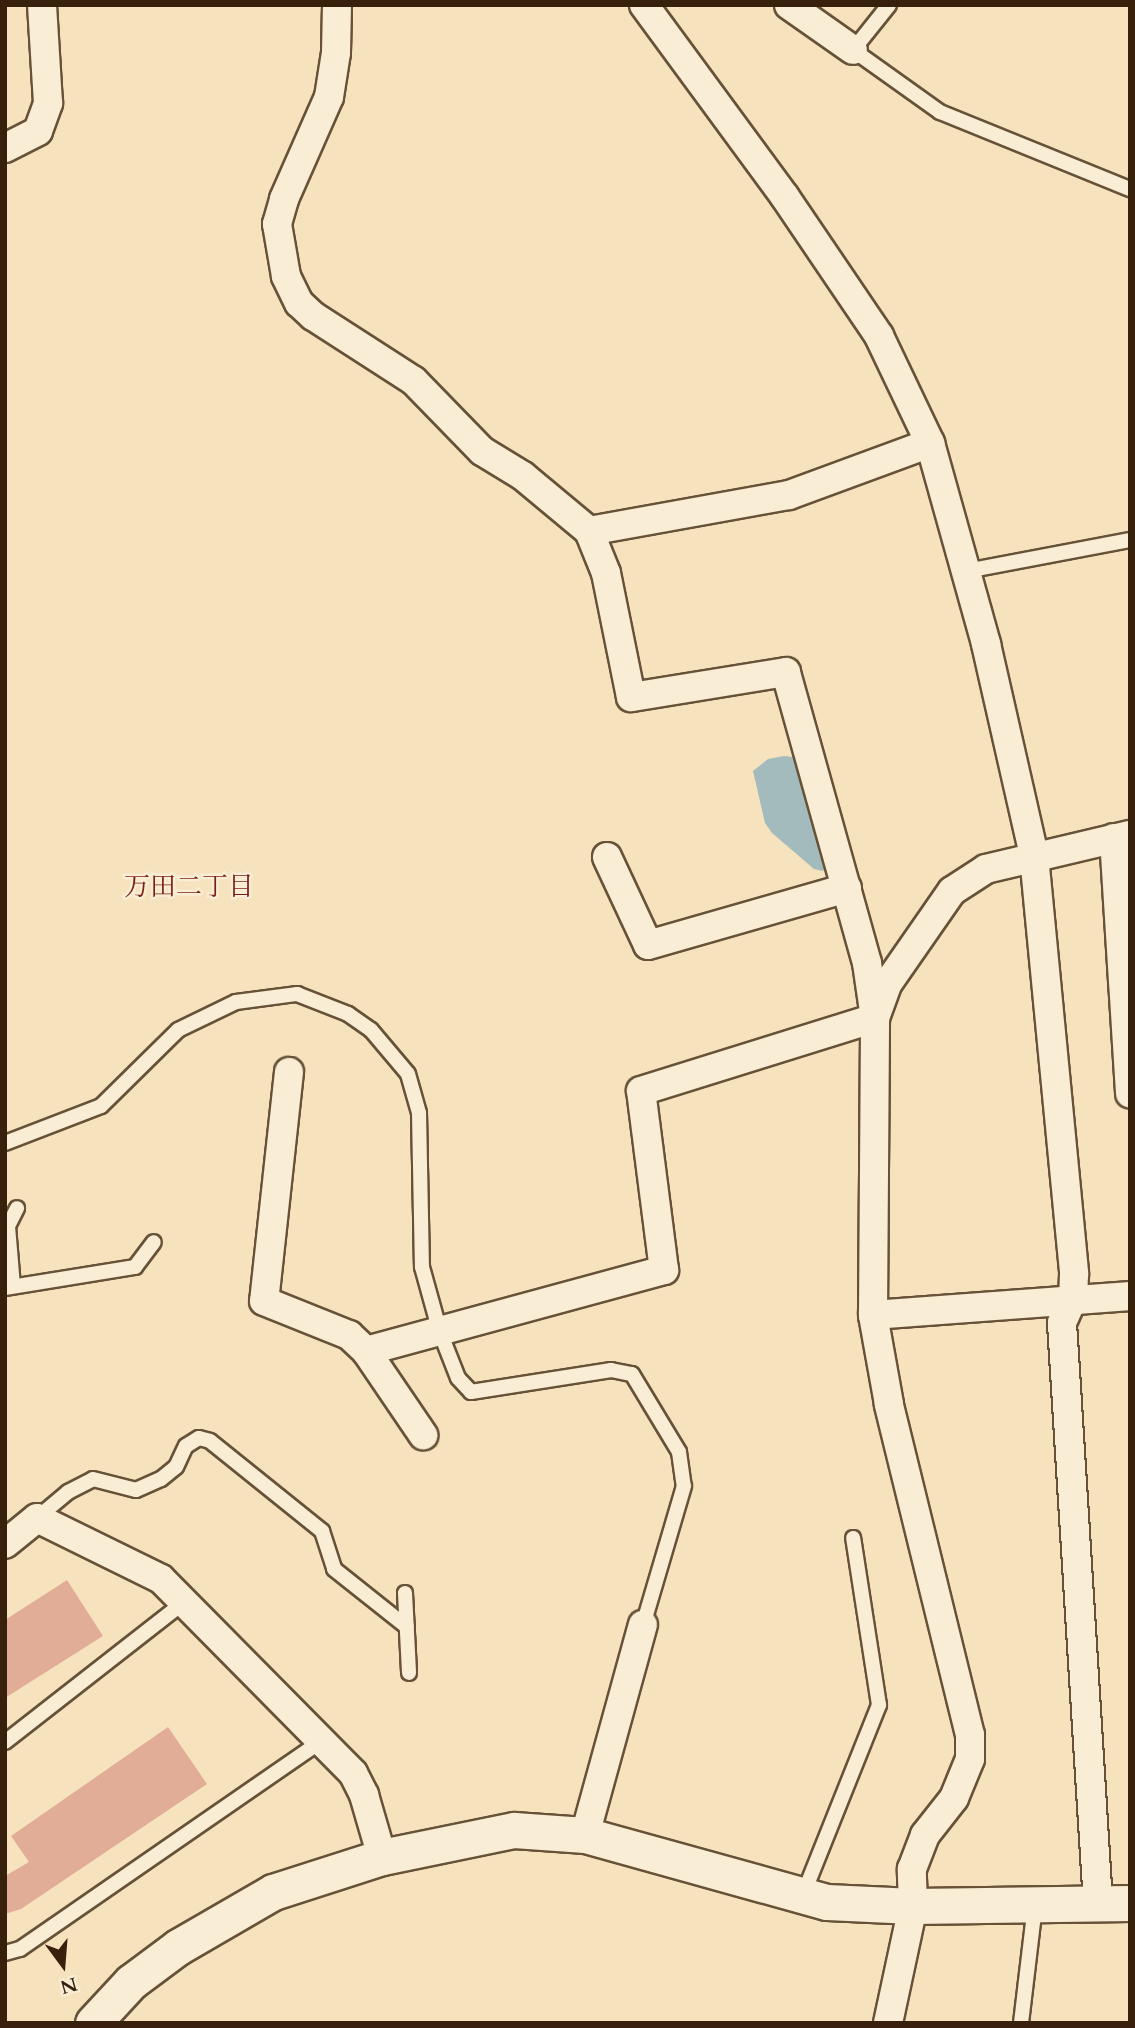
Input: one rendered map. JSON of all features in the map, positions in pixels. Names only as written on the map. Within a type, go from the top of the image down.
[{"type":"street","points":[[5,148],[38,131],[48,103],[42,5]]},
{"type":"street","points":[[337,5],[336,53],[329,97],[284,200],[277,224],[286,276],[299,303],[313,316],[414,381],[482,451],[523,476],[589,531],[606,573],[631,697],[786,672],[847,888],[867,963],[876,1018],[873,1315],[889,1404],[970,1735],[970,1759],[954,1798],[925,1835],[912,1869],[913,1906],[888,2023]]},
{"type":"street","points":[[93,2023],[131,1982],[178,1947],[273,1892],[382,1857],[514,1830],[585,1835],[827,1902],[913,1906],[1114,1904],[1062,1323],[1073,1298],[1074,1273],[1034,856],[967,571],[930,443],[878,336],[785,197],[644,5]]},
{"type":"street","points":[[789,5],[853,50]]},
{"type":"street","points":[[589,531],[789,495],[930,443]]},
{"type":"street","points":[[876,1018],[888,983],[952,891],[986,869],[1122,837],[1130,1093]]},
{"type":"street","points":[[607,857],[648,945],[847,888]]},
{"type":"street","points":[[366,1350],[664,1270],[641,1091],[876,1018]]},
{"type":"street","points":[[289,1072],[264,1301],[349,1335],[366,1350],[424,1435]]},
{"type":"street","points":[[873,1315],[1073,1298],[1130,1296]]},
{"type":"street","points":[[5,1544],[37,1518],[161,1579],[353,1773],[364,1795],[382,1857]]},
{"type":"street","points":[[585,1835],[643,1625]]},
{"type":"lane","points":[[889,5],[853,50],[940,112],[1130,189]]},
{"type":"lane","points":[[967,571],[1130,540]]},
{"type":"lane","points":[[5,1143],[102,1106],[178,1030],[236,1002],[297,994],[348,1014],[370,1030],[408,1073],[419,1113],[422,1267],[440,1332],[458,1378],[471,1392],[611,1370],[632,1374],[679,1452],[684,1486],[643,1625]]},
{"type":"lane","points":[[16,1208],[8,1227],[9,1287],[135,1267],[154,1242]]},
{"type":"lane","points":[[37,1518],[68,1492],[93,1479],[136,1490],[161,1479],[176,1467],[186,1446],[200,1438],[210,1441],[323,1531],[334,1569],[407,1627]]},
{"type":"lane","points":[[803,1895],[879,1705],[853,1538]]},
{"type":"lane","points":[[405,1593],[409,1673]]},
{"type":"lane","points":[[5,1742],[184,1602]]},
{"type":"lane","points":[[5,1953],[20,1948],[322,1741]]},
{"type":"lane","points":[[1021,2023],[1035,1905]]},
{"type":"water","points":[[793,757],[799,764],[827,865],[823,871],[814,869],[772,833],[765,823],[753,771],[768,759]]},
{"type":"building","points":[[67,1580],[103,1636],[5,1698],[5,1620]]},
{"type":"building","points":[[168,1727],[207,1784],[21,1909],[5,1914],[5,1876],[29,1862],[11,1836]]},
{"type":"district","name":"万田二丁目","points":[[189,887]]}]
